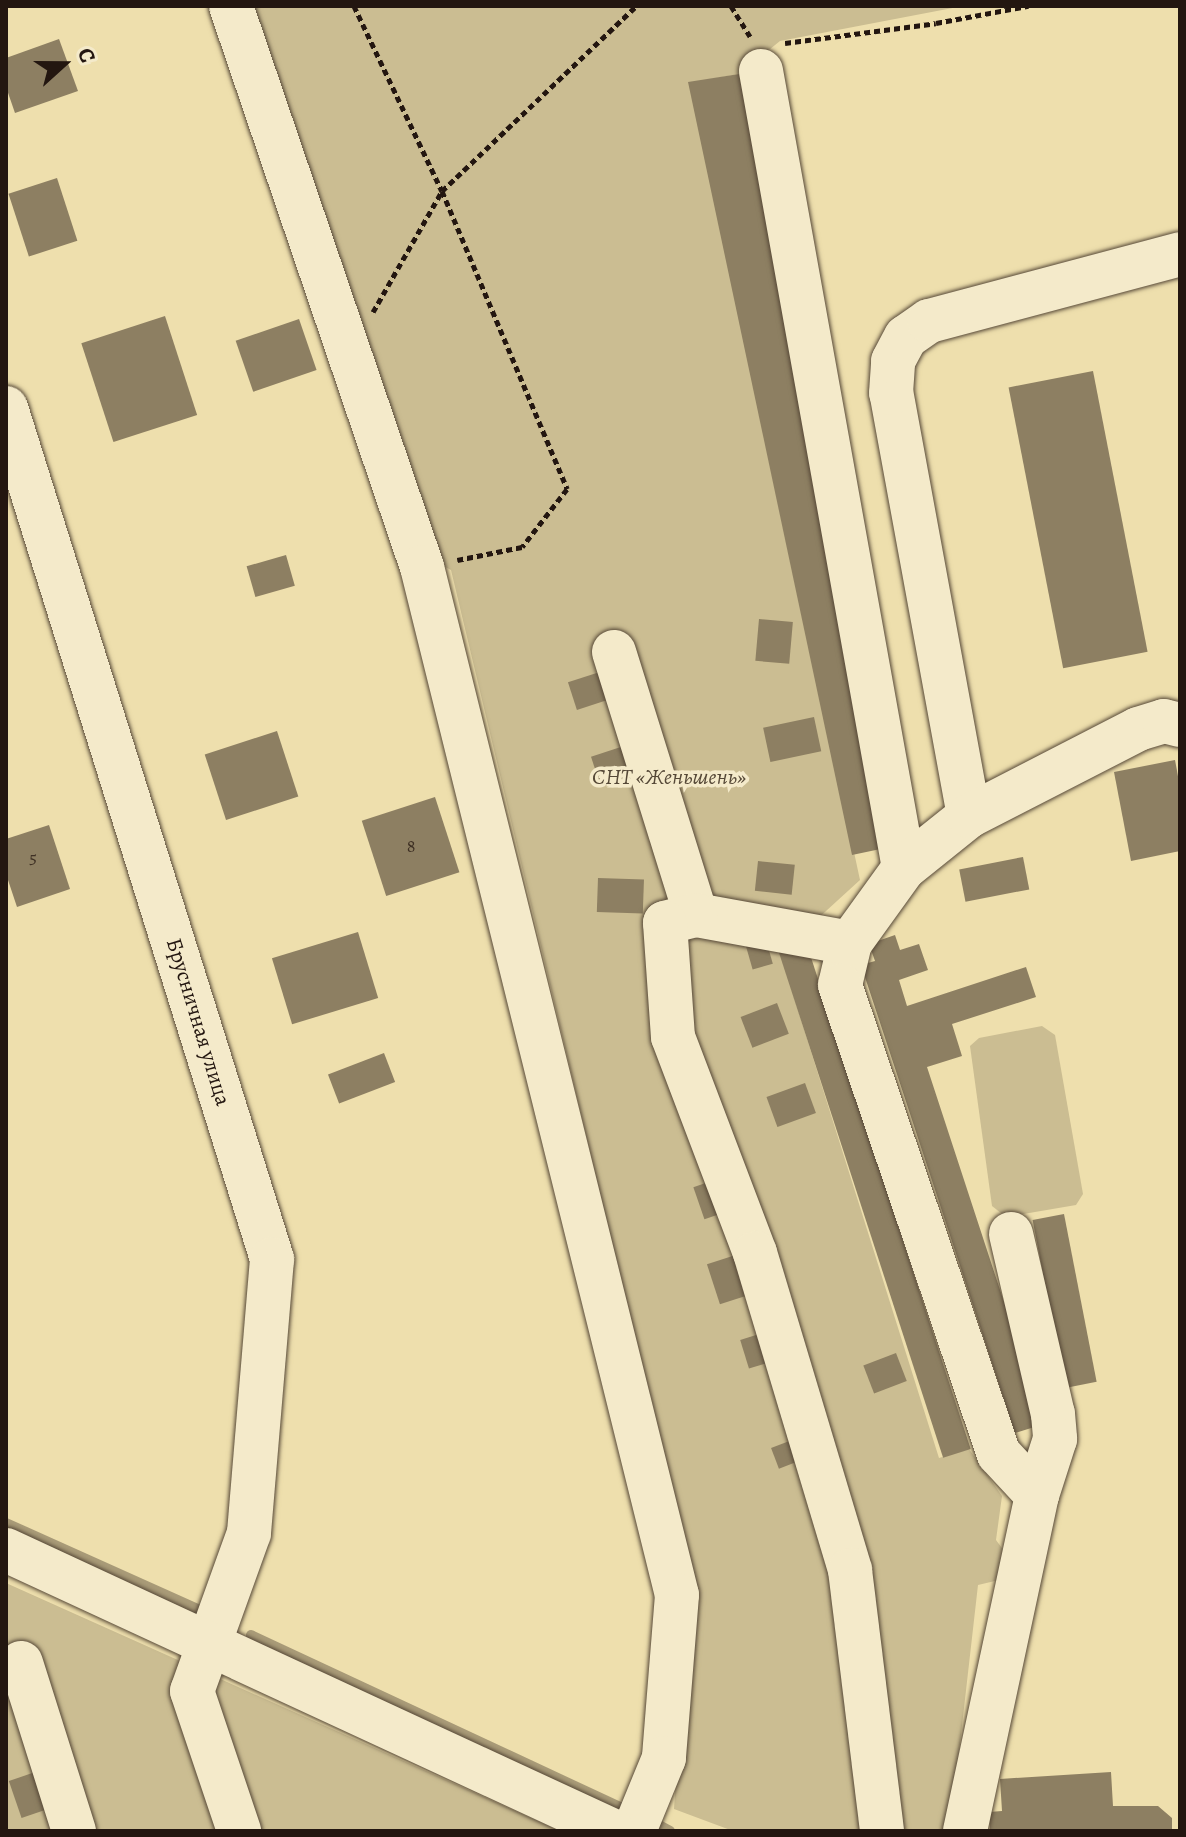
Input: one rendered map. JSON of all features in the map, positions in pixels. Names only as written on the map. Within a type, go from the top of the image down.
[{"type":"street","points":[[231,6],[422,567],[677,1595],[664,1758],[634,1831]]},
{"type":"street","points":[[766,58],[904,868]]},
{"type":"street","points":[[969,816],[891,393],[893,361],[906,337],[929,321],[1180,254]]},
{"type":"street","name":"Брусничная улица","points":[[6,408],[272,1259],[249,1533],[192,1691],[239,1831]]},
{"type":"street","points":[[614,652],[696,915]]},
{"type":"street","points":[[1037,1495],[999,1454],[840,985],[850,943],[904,868],[969,816],[1138,729],[1164,721],[1180,725]]},
{"type":"street","points":[[850,943],[696,915],[665,923],[673,1037],[755,1253],[850,1570],[882,1831]]},
{"type":"street","points":[[965,1831],[1037,1495],[1055,1439],[1053,1414],[1011,1234]]},
{"type":"street","points":[[6,1550],[613,1831]]},
{"type":"street","points":[[21,1663],[74,1831]]},
{"type":"path","points":[[354,6],[442,191],[567,489],[522,547],[422,567]]},
{"type":"path","points":[[348,356],[442,191],[636,6]]},
{"type":"path","points":[[766,58],[1028,6]]},
{"type":"green space","name":"СНТ «Женьшень»","points":[[241,6],[963,6],[780,41],[739,74],[689,83],[860,880],[780,953],[939,1458],[969,1449],[1002,1496],[996,1540],[1007,1555],[999,1580],[978,1585],[950,1831],[733,1831],[674,1809],[690,1570],[451,570],[432,560]]},
{"type":"green space","points":[[1042,1026],[1055,1035],[1083,1194],[1076,1205],[1006,1217],[992,1206],[970,1046],[979,1038]]},
{"type":"green space","points":[[6,1583],[560,1831],[6,1831]]},
{"type":"building","points":[[59,39],[78,91],[15,113],[6,87],[6,58]]},
{"type":"building","points":[[739,74],[890,847],[852,855],[688,82]]},
{"type":"building","points":[[57,178],[77,241],[29,257],[8,194]]},
{"type":"building","points":[[165,316],[197,415],[113,442],[81,343]]},
{"type":"building","points":[[299,319],[317,370],[253,392],[236,341]]},
{"type":"building","points":[[1093,371],[1148,652],[1063,668],[1009,387]]},
{"type":"building","points":[[286,555],[295,586],[255,597],[247,566]]},
{"type":"building","points":[[759,619],[793,622],[789,664],[755,661]]},
{"type":"building","points":[[606,670],[615,698],[577,710],[568,682]]},
{"type":"building","points":[[814,717],[821,751],[770,762],[763,728]]},
{"type":"building","points":[[277,731],[298,797],[226,820],[205,754]]},
{"type":"building","points":[[630,744],[640,774],[601,787],[591,757]]},
{"type":"building","points":[[1175,760],[1180,787],[1180,851],[1131,861],[1114,772]]},
{"type":"building","points":[[435,797],[459,872],[386,896],[362,821]]},
{"type":"building","points":[[49,825],[70,889],[17,907],[6,874],[6,839]]},
{"type":"building","points":[[1023,857],[1029,889],[965,902],[959,869]]},
{"type":"building","points":[[758,861],[795,865],[792,895],[755,891]]},
{"type":"building","points":[[598,878],[644,880],[643,914],[597,912]]},
{"type":"building","points":[[358,932],[378,998],[292,1024],[272,958]]},
{"type":"building","points":[[764,933],[773,964],[753,970],[744,939]]},
{"type":"building","points":[[895,935],[900,950],[919,944],[928,970],[899,980],[907,1006],[1026,967],[1036,997],[952,1024],[962,1056],[927,1067],[1044,1424],[1015,1433],[861,965],[875,961],[869,944]]},
{"type":"building","points":[[806,942],[971,1449],[943,1458],[778,951]]},
{"type":"building","points":[[777,1003],[789,1034],[752,1048],[741,1017]]},
{"type":"building","points":[[384,1053],[395,1082],[339,1103],[328,1075]]},
{"type":"building","points":[[805,1083],[816,1113],[777,1127],[766,1097]]},
{"type":"building","points":[[717,1179],[728,1211],[704,1219],[693,1187]]},
{"type":"building","points":[[1064,1214],[1097,1382],[1065,1388],[1033,1220]]},
{"type":"building","points":[[745,1252],[758,1292],[720,1304],[707,1264]]},
{"type":"building","points":[[766,1332],[775,1361],[749,1369],[740,1340]]},
{"type":"building","points":[[896,1353],[907,1381],[874,1394],[863,1366]]},
{"type":"building","points":[[800,1437],[808,1458],[779,1469],[771,1448]]},
{"type":"building","points":[[41,1770],[54,1807],[22,1818],[9,1781]]},
{"type":"building","points":[[1111,1772],[1113,1806],[1158,1806],[1172,1818],[1172,1831],[990,1831],[989,1812],[1002,1811],[1000,1779]]},
{"type":"waterway","points":[[6,1523],[197,1609]]},
{"type":"waterway","points":[[251,1635],[624,1809]]},
{"type":"waterway","points":[[655,1823],[670,1831]]}]
